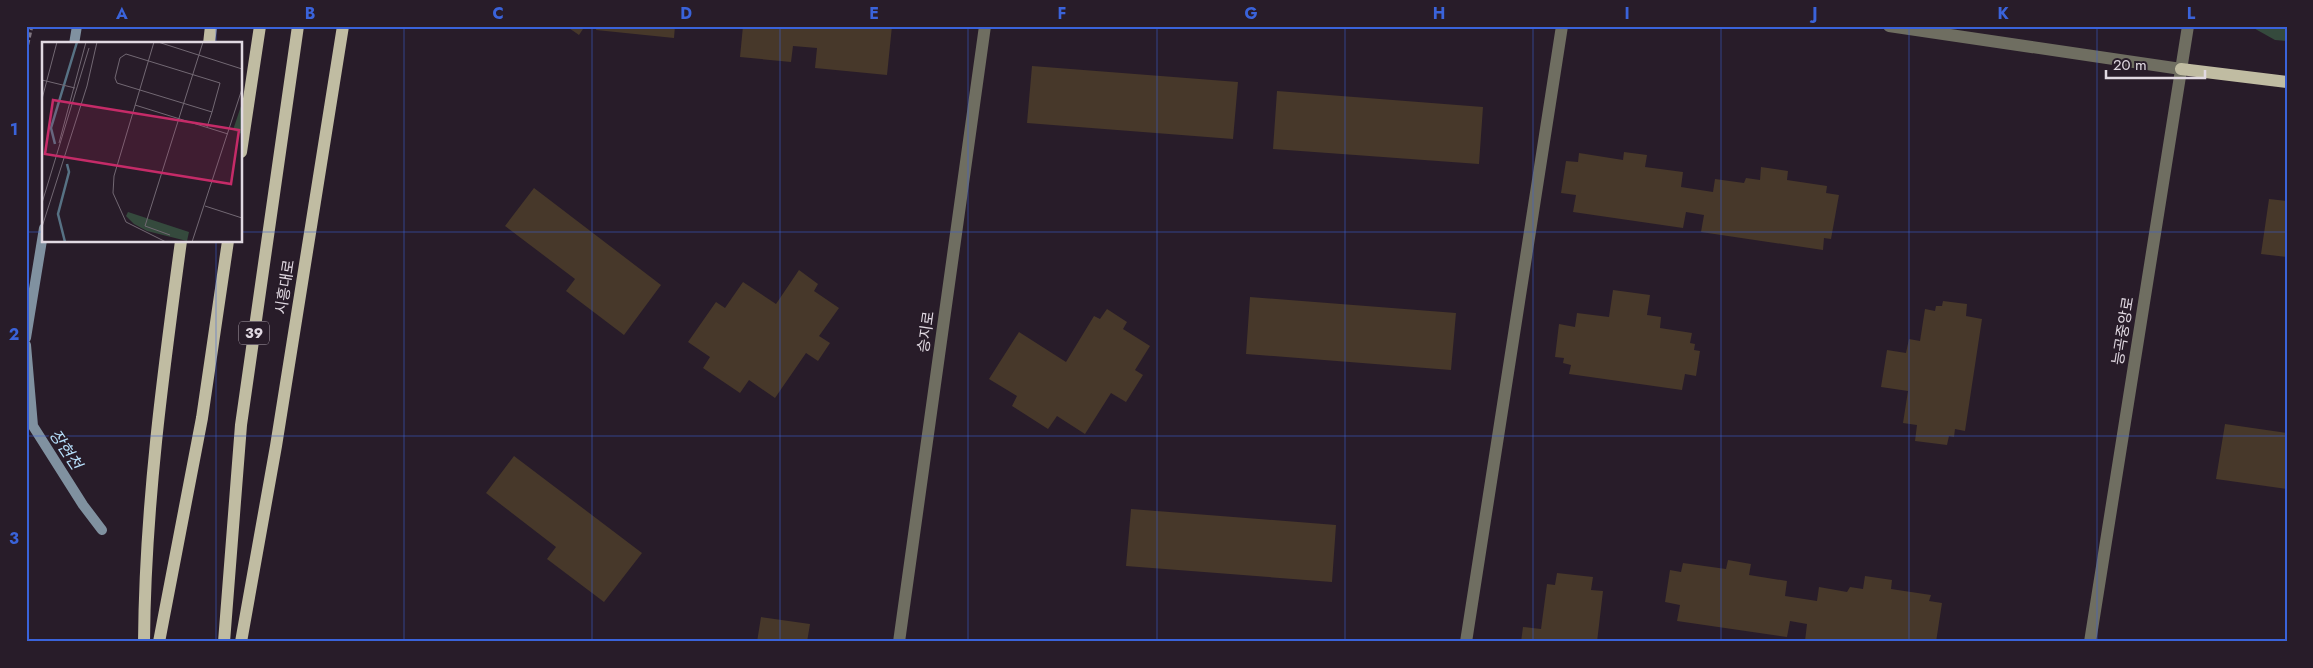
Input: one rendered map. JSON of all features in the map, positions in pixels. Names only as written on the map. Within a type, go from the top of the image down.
[{"type":"main road","points":[[209,42],[211,26]]},
{"type":"main road","points":[[242,145],[260,26]]},
{"type":"main road","name":"시흥대로","points":[[224,642],[241,426],[298,26]]},
{"type":"main road","name":"시흥대로","points":[[241,642],[276,446],[343,26]]},
{"type":"main road","points":[[2181,68],[2287,82]]},
{"type":"main road","points":[[144,642],[144,601],[158,413],[181,242]]},
{"type":"main road","points":[[159,642],[202,418],[228,242]]},
{"type":"street","name":"승지로","points":[[899,642],[985,26]]},
{"type":"street","points":[[1466,642],[1562,26]]},
{"type":"street","points":[[1889,26],[1917,28],[2181,68]]},
{"type":"street","name":"능곡중앙로","points":[[2090,642],[2188,26]]},
{"type":"path","points":[[26,52],[32,26]]},
{"type":"green space","points":[[2250,26],[2287,26],[2287,41],[2275,40]]},
{"type":"building","points":[[566,26],[585,26],[579,35]]},
{"type":"building","points":[[597,26],[675,26],[674,38],[596,30]]},
{"type":"building","points":[[743,26],[892,26],[887,75],[815,68],[817,48],[793,46],[791,62],[740,57]]},
{"type":"building","points":[[1032,66],[1238,82],[1233,139],[1027,123]]},
{"type":"building","points":[[1277,91],[1483,107],[1479,164],[1273,149]]},
{"type":"building","points":[[1624,152],[1647,155],[1645,167],[1683,172],[1681,187],[1713,192],[1715,179],[1744,183],[1746,178],[1760,180],[1761,167],[1788,171],[1787,180],[1827,186],[1826,193],[1839,195],[1831,239],[1824,238],[1823,250],[1701,232],[1704,215],[1686,212],[1683,228],[1573,212],[1576,195],[1561,193],[1566,161],[1578,162],[1579,153],[1623,160]]},
{"type":"building","points":[[534,188],[661,285],[624,335],[566,291],[575,279],[505,226]]},
{"type":"building","points":[[2269,199],[2287,201],[2287,257],[2261,254]]},
{"type":"building","points":[[799,270],[818,284],[814,291],[839,308],[819,336],[830,343],[818,361],[806,353],[775,398],[749,380],[740,393],[703,368],[710,357],[688,342],[716,302],[725,308],[743,282],[776,304]]},
{"type":"building","points":[[1613,290],[1650,295],[1647,315],[1661,317],[1660,328],[1692,333],[1690,343],[1695,344],[1694,350],[1700,351],[1696,376],[1685,374],[1682,390],[1569,374],[1571,365],[1563,363],[1564,358],[1555,357],[1559,324],[1575,327],[1577,313],[1609,317]]},
{"type":"building","points":[[1250,297],[1456,313],[1451,370],[1246,354]]},
{"type":"building","points":[[1943,301],[1967,304],[1966,316],[1982,319],[1965,431],[1955,429],[1954,437],[1949,436],[1947,445],[1915,441],[1917,425],[1903,423],[1908,391],[1881,387],[1887,350],[1906,353],[1909,339],[1920,341],[1925,309],[1935,311],[1936,306],[1942,306]]},
{"type":"building","points":[[1107,309],[1127,322],[1123,329],[1150,346],[1135,370],[1143,375],[1126,402],[1111,393],[1085,434],[1057,416],[1048,429],[1012,406],[1017,396],[989,379],[1019,332],[1066,362],[1094,316],[1100,319]]},
{"type":"building","points":[[2225,424],[2287,433],[2287,489],[2216,479]]},
{"type":"building","points":[[514,456],[642,553],[604,602],[547,559],[556,547],[486,493]]},
{"type":"building","points":[[1131,509],[1336,525],[1332,582],[1126,566]]},
{"type":"building","points":[[1728,560],[1751,564],[1749,575],[1787,581],[1785,596],[1817,601],[1819,587],[1847,592],[1850,587],[1863,589],[1865,576],[1892,580],[1891,589],[1931,595],[1929,601],[1942,603],[1936,642],[1810,642],[1805,641],[1807,624],[1790,621],[1787,637],[1677,621],[1680,605],[1665,602],[1670,570],[1681,572],[1683,563],[1726,569]]},
{"type":"building","points":[[1557,573],[1593,577],[1591,590],[1603,591],[1597,642],[1521,642],[1523,627],[1541,629],[1547,584],[1555,585]]},
{"type":"building","points":[[761,617],[810,624],[807,642],[757,642]]},
{"type":"waterway","name":"장현천","points":[[74,42],[77,26]]},
{"type":"waterway","name":"장현천","points":[[26,338],[42,240]]},
{"type":"waterway","name":"장현천","points":[[26,345],[33,426],[83,505],[102,530]]}]
